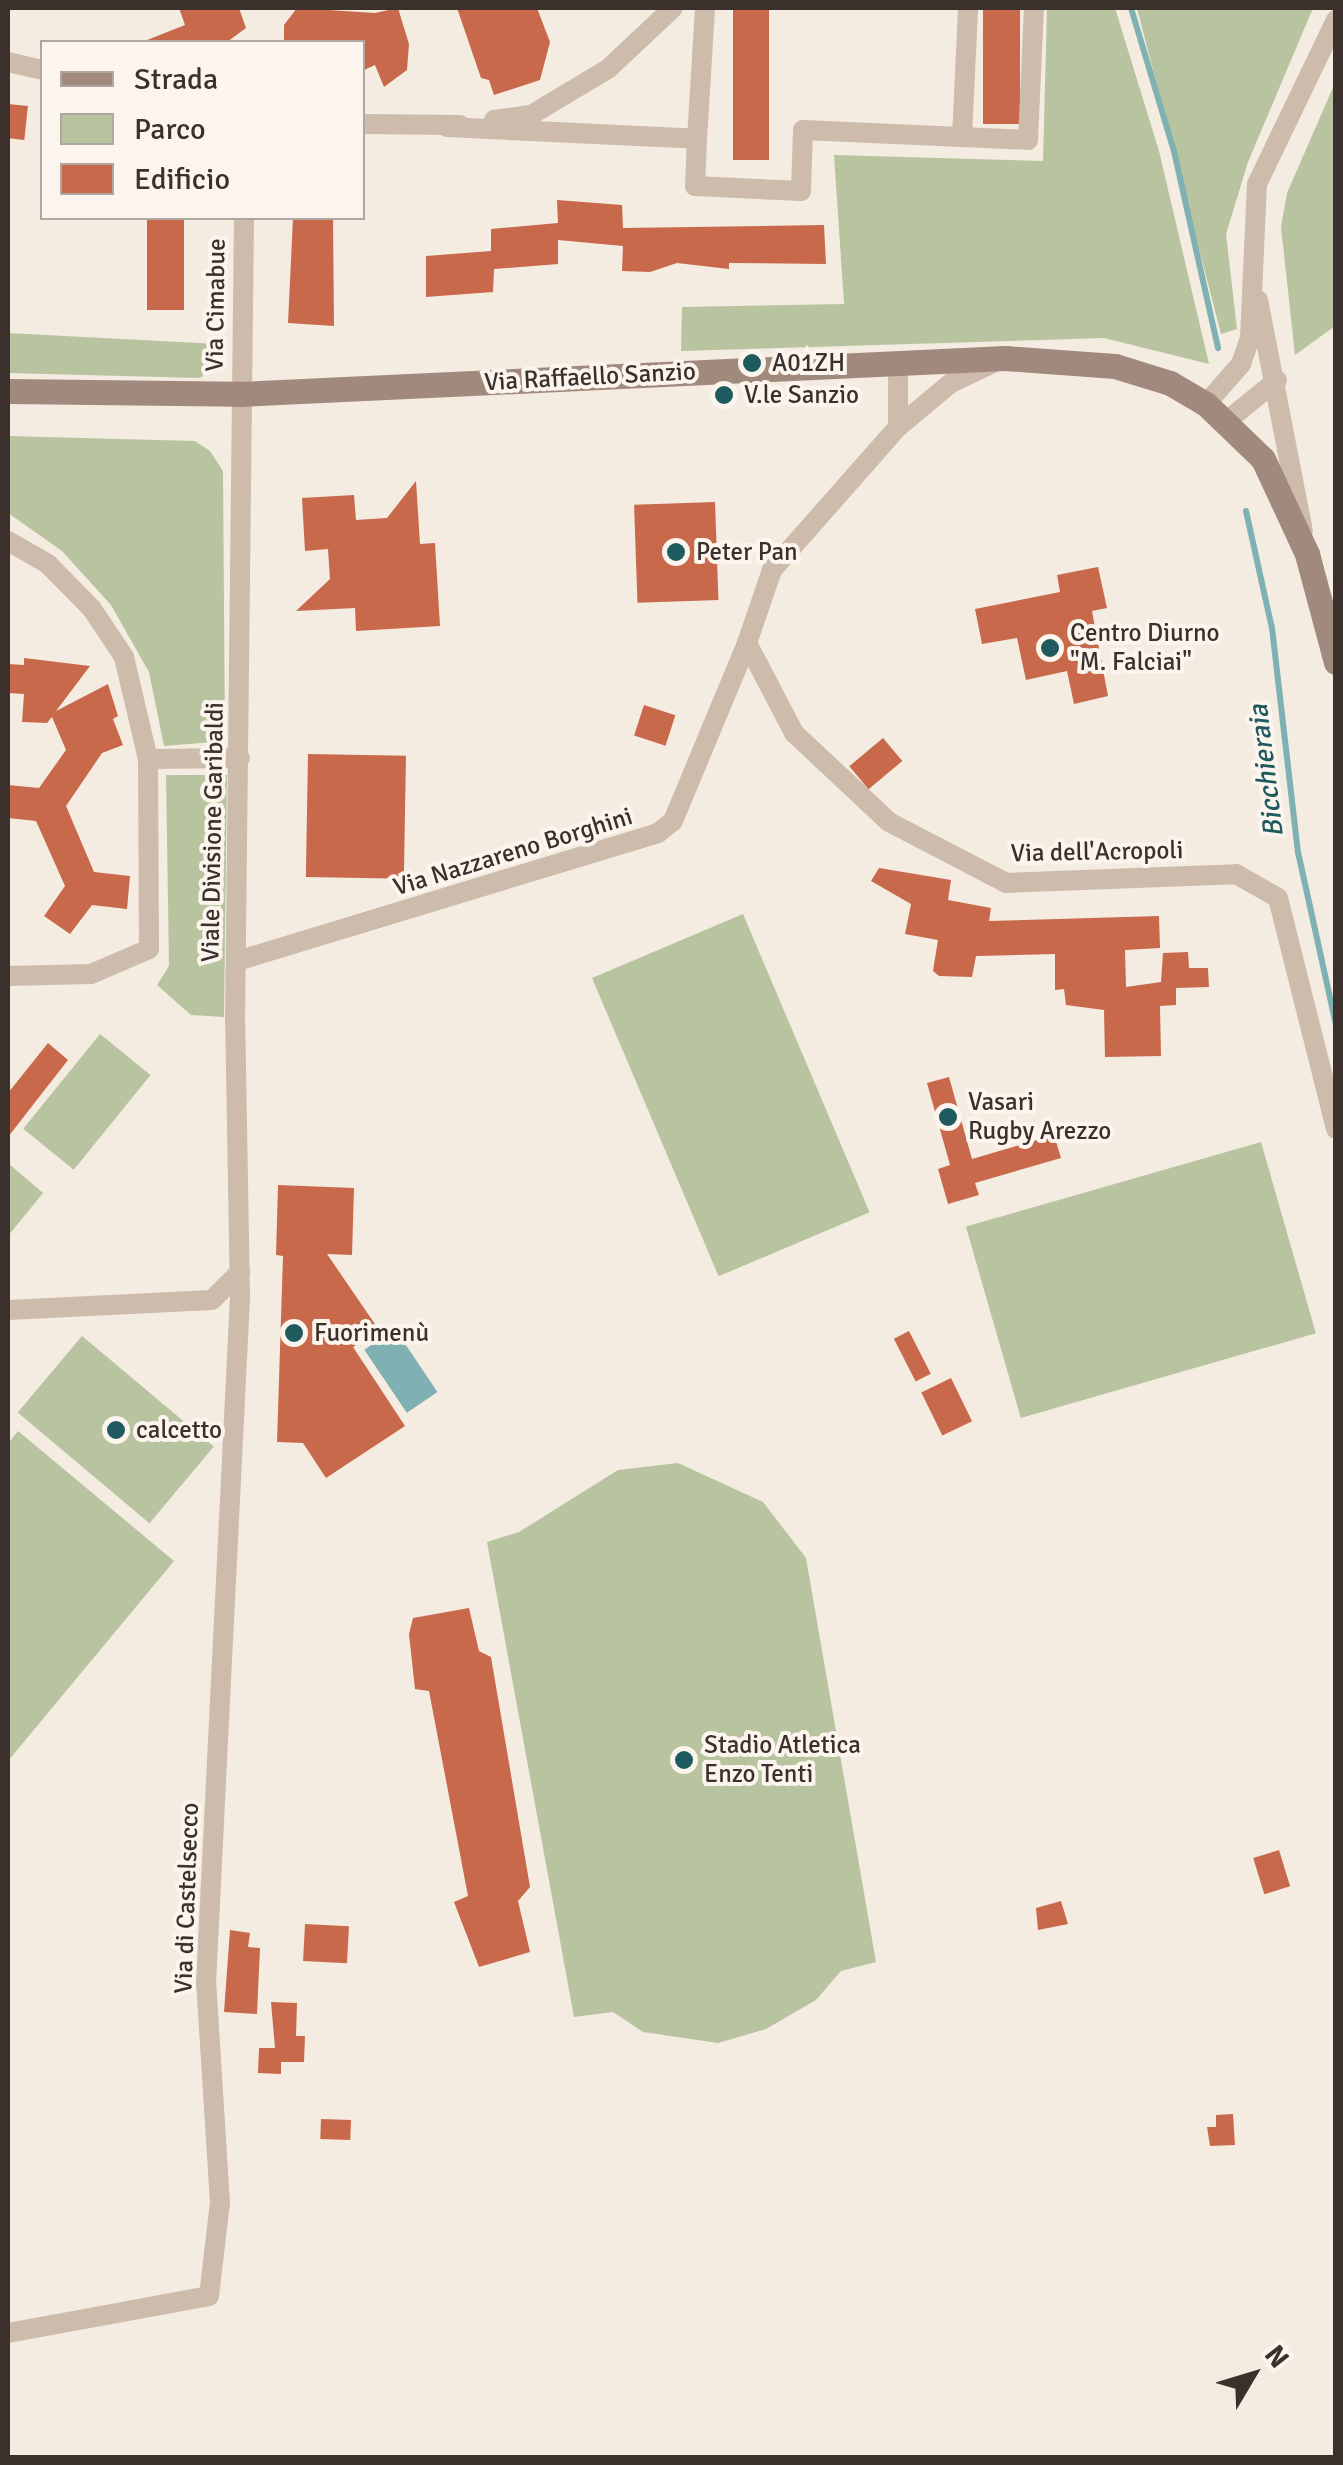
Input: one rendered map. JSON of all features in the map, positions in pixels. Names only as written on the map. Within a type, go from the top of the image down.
[{"type":"main road","name":"Via Raffaello Sanzio","points":[[8,391],[239,394],[1005,358],[1115,366],[1170,383],[1228,420],[1282,491],[1307,554],[1336,662]]},
{"type":"street","points":[[447,127],[531,114],[608,69],[672,8]]},
{"type":"street","points":[[704,8],[695,186],[800,191],[803,130],[1028,140],[1034,8]]},
{"type":"street","points":[[962,137],[968,8]]},
{"type":"street","points":[[1307,554],[1277,380],[1254,288],[1250,230],[1256,184],[1336,20]]},
{"type":"street","points":[[8,62],[40,70]]},
{"type":"street","points":[[365,124],[697,138]]},
{"type":"street","name":"Via Cimabue","points":[[239,394],[244,220]]},
{"type":"street","points":[[1206,404],[1241,364],[1254,288]]},
{"type":"street","points":[[746,643],[772,570],[898,427],[951,383],[1005,358]]},
{"type":"street","points":[[898,363],[898,427]]},
{"type":"street","points":[[1228,420],[1277,380]]},
{"type":"street","name":"Viale Divisione Garibaldi","points":[[239,394],[240,1297]]},
{"type":"street","points":[[8,541],[59,575],[92,609],[124,658],[148,759],[149,949],[126,964],[91,974],[8,976]]},
{"type":"street","name":"Via Nazzareno Borghini","points":[[237,961],[641,841],[673,821],[746,643]]},
{"type":"street","name":"Via dell'Acropoli","points":[[746,643],[794,733],[888,822],[1006,883],[1236,874],[1278,898],[1336,1129]]},
{"type":"street","points":[[148,759],[240,758]]},
{"type":"street","points":[[8,1310],[212,1300],[240,1272]]},
{"type":"street","name":"Via di Castelsecco","points":[[8,2333],[209,2296],[220,2203],[206,1983],[240,1297]]},
{"type":"street","points":[[212,1300],[229,1314],[239,1338]]},
{"type":"green space","points":[[1047,8],[1115,8],[1159,151],[1209,364],[1104,338],[681,351],[682,307],[844,304],[834,155],[1043,161]]},
{"type":"green space","points":[[1137,8],[1313,8],[1248,162],[1226,234],[1237,329],[1221,334]]},
{"type":"green space","points":[[1335,83],[1335,326],[1295,355],[1281,227],[1287,193]]},
{"type":"green space","points":[[8,333],[218,344],[214,371],[199,378],[8,373]]},
{"type":"green space","points":[[8,436],[195,441],[210,451],[223,471],[225,741],[164,746],[149,672],[111,605],[62,551],[8,513]]},
{"type":"green space","points":[[166,775],[227,775],[224,1017],[191,1015],[157,985],[169,966]]},
{"type":"green space","points":[[743,914],[870,1212],[719,1276],[592,978]]},
{"type":"green space","points":[[100,1034],[151,1075],[74,1170],[23,1129]]},
{"type":"green space","points":[[1261,1142],[1316,1333],[1021,1418],[966,1227]]},
{"type":"green space","points":[[8,1163],[43,1193],[8,1236]]},
{"type":"green space","name":"calcetto","points":[[82,1336],[214,1447],[149,1523],[18,1413]]},
{"type":"green space","points":[[18,1431],[174,1561],[8,1761],[8,1444]]},
{"type":"green space","name":"Stadio Atletica Enzo Tenti","points":[[678,1463],[763,1502],[806,1558],[876,1962],[841,1971],[816,2000],[766,2029],[718,2043],[643,2032],[613,2012],[574,2017],[487,1542],[519,1532],[618,1470]]},
{"type":"water","points":[[395,1329],[437,1392],[407,1413],[364,1350]]},
{"type":"building","points":[[179,8],[239,8],[246,28],[230,40],[147,40],[185,25]]},
{"type":"building","points":[[297,8],[375,13],[398,8],[409,44],[407,70],[384,87],[375,65],[365,70],[365,40],[284,40],[284,25]]},
{"type":"building","points":[[457,8],[537,8],[550,42],[540,80],[494,95],[489,80],[481,78]]},
{"type":"building","points":[[733,8],[769,8],[769,160],[733,160]]},
{"type":"building","points":[[983,8],[1020,8],[1020,124],[983,124]]},
{"type":"building","points":[[8,104],[28,106],[24,140],[8,138]]},
{"type":"building","points":[[557,200],[622,205],[623,228],[824,225],[826,264],[729,263],[729,269],[677,263],[650,272],[622,271],[623,246],[558,240],[558,264],[494,269],[493,292],[426,297],[426,256],[491,251],[491,229],[558,223]]},
{"type":"building","points":[[147,220],[184,220],[184,310],[147,310]]},
{"type":"building","points":[[293,220],[333,220],[334,326],[288,323]]},
{"type":"building","points":[[416,481],[420,544],[435,543],[440,626],[356,631],[355,608],[296,611],[330,579],[328,549],[305,551],[302,498],[354,495],[356,520],[387,518]]},
{"type":"building","name":"Peter Pan","points":[[715,502],[718,600],[637,603],[634,505]]},
{"type":"building","points":[[1098,567],[1107,608],[1092,611],[1108,696],[1074,704],[1067,671],[1026,680],[1017,638],[982,644],[975,609],[1060,592],[1057,575]]},
{"type":"building","points":[[24,658],[90,666],[56,711],[108,684],[118,716],[113,719],[123,745],[102,753],[66,806],[94,872],[130,876],[127,909],[92,905],[70,934],[44,916],[65,886],[36,821],[8,818],[8,785],[39,788],[66,750],[52,717],[47,723],[22,722],[24,694],[8,693],[8,664],[24,665]]},
{"type":"building","points":[[644,705],[675,715],[665,746],[634,735]]},
{"type":"building","points":[[883,738],[902,761],[869,789],[849,766]]},
{"type":"building","points":[[308,754],[406,756],[404,879],[306,877]]},
{"type":"building","points":[[879,868],[951,880],[948,900],[991,908],[989,921],[1159,916],[1160,948],[1125,950],[1126,987],[1161,982],[1163,953],[1188,952],[1189,968],[1208,968],[1209,987],[1176,988],[1176,1005],[1160,1006],[1161,1056],[1105,1057],[1104,1010],[1066,1005],[1064,989],[1055,990],[1055,954],[976,956],[972,977],[939,976],[933,971],[938,940],[905,934],[911,904],[871,881]]},
{"type":"building","points":[[48,1043],[68,1060],[8,1137],[8,1093]]},
{"type":"building","points":[[949,1077],[972,1159],[1054,1135],[1061,1158],[975,1183],[979,1195],[948,1204],[938,1169],[950,1165],[927,1083]]},
{"type":"building","points":[[278,1185],[354,1188],[352,1255],[327,1254],[379,1330],[353,1347],[405,1426],[326,1478],[303,1443],[277,1442],[283,1256],[276,1255]]},
{"type":"building","points":[[909,1331],[931,1374],[916,1381],[894,1339]]},
{"type":"building","points":[[951,1378],[972,1421],[942,1436],[921,1392]]},
{"type":"building","points":[[469,1608],[479,1651],[491,1657],[530,1887],[518,1901],[530,1952],[479,1967],[454,1902],[468,1896],[429,1691],[415,1689],[409,1634],[413,1618]]},
{"type":"building","points":[[1279,1850],[1290,1886],[1264,1894],[1253,1858]]},
{"type":"building","points":[[1061,1901],[1068,1924],[1038,1930],[1036,1908]]},
{"type":"building","points":[[305,1924],[349,1926],[347,1963],[303,1961]]},
{"type":"building","points":[[230,1930],[250,1933],[248,1947],[260,1948],[257,2014],[224,2012]]},
{"type":"building","points":[[271,2002],[297,2003],[296,2036],[305,2036],[304,2062],[281,2062],[281,2074],[258,2073],[259,2048],[275,2048]]},
{"type":"building","points":[[1233,2114],[1235,2145],[1210,2146],[1207,2127],[1216,2127],[1216,2115]]},
{"type":"building","points":[[321,2119],[351,2120],[350,2140],[320,2139]]},
{"type":"waterway","name":"Bicchieraia","points":[[1131,8],[1174,151],[1218,348]]},
{"type":"waterway","name":"Bicchieraia","points":[[1246,511],[1272,628],[1298,852],[1336,1025]]},
{"type":"place","name":"A01ZH","points":[[752,363]]},
{"type":"place","name":"V.le Sanzio","points":[[724,395]]},
{"type":"place","name":"Peter Pan","points":[[676,552]]},
{"type":"place","name":"Centro Diurno \"M. Falciai\"","points":[[1050,648]]},
{"type":"place","name":"Vasari Rugby Arezzo","points":[[948,1117]]},
{"type":"place","name":"Fuorimenù","points":[[294,1333]]},
{"type":"place","name":"calcetto","points":[[116,1430]]},
{"type":"place","name":"Stadio Atletica Enzo Tenti","points":[[684,1760]]}]
